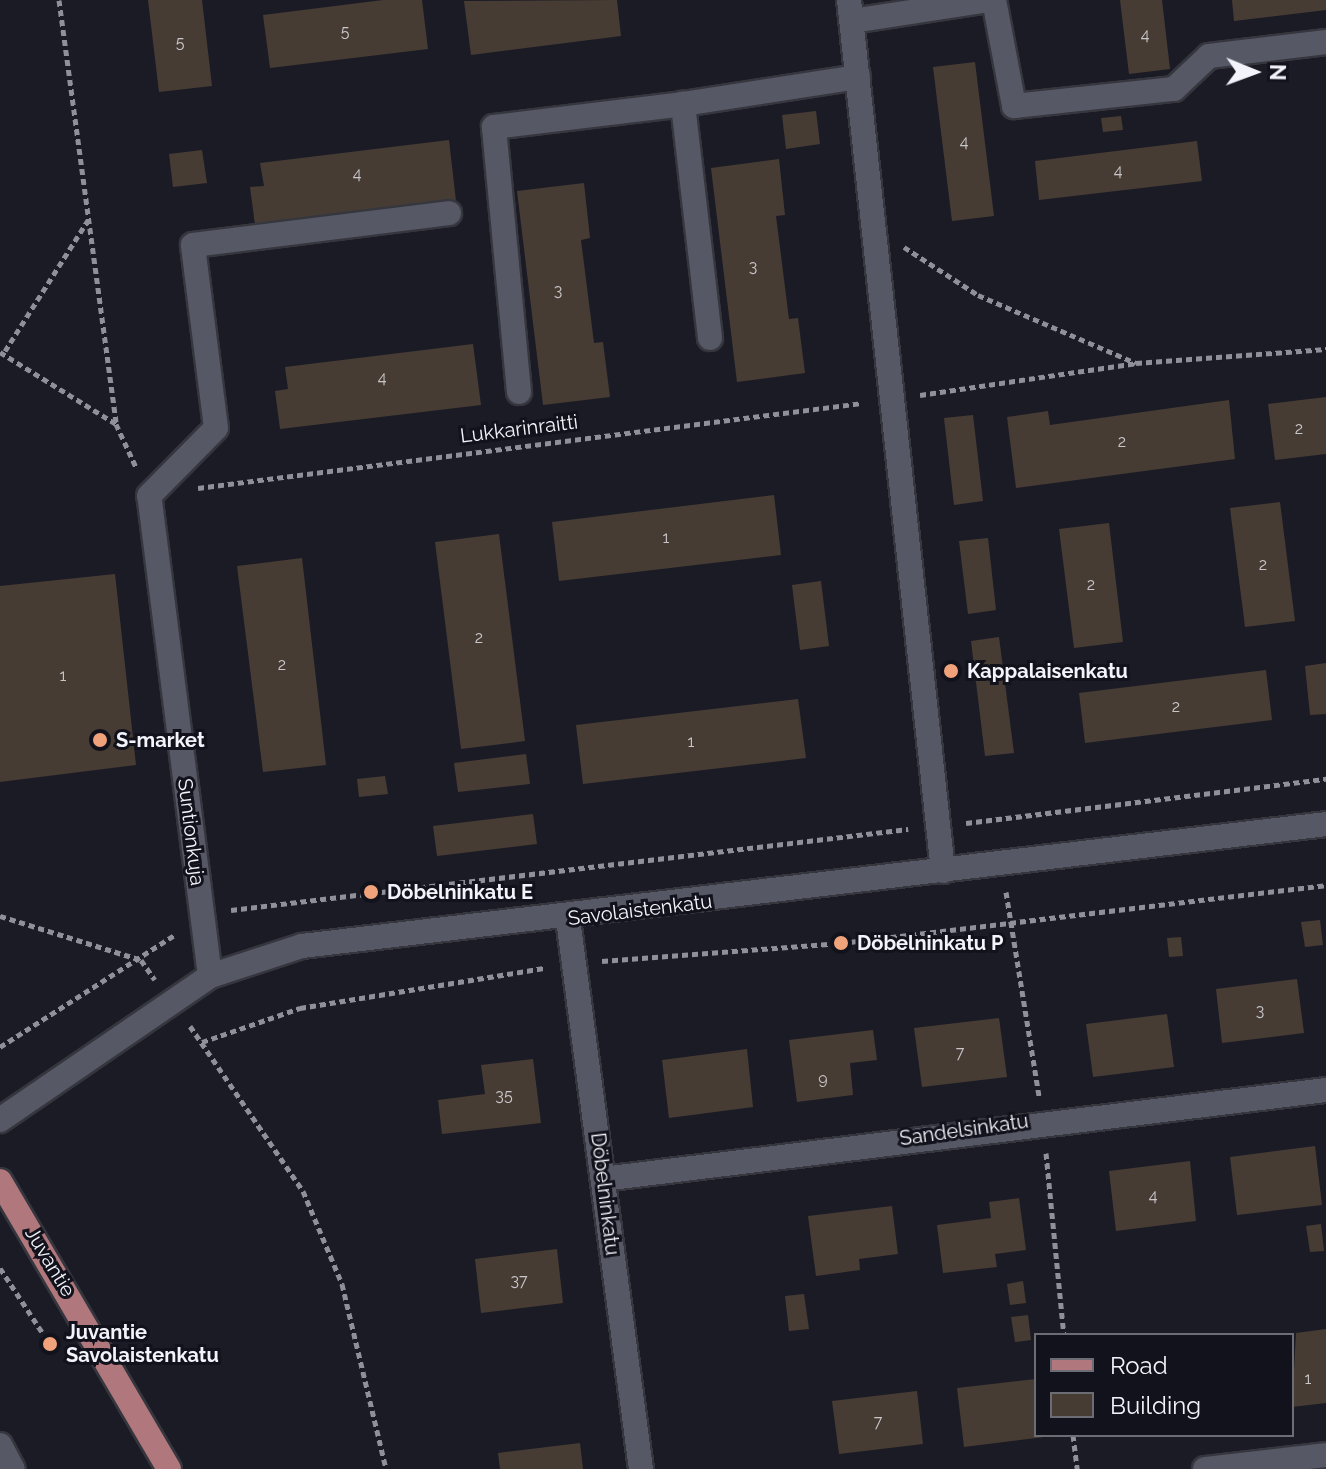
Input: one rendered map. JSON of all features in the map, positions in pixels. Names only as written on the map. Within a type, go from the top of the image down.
[{"type":"main road","name":"Juvantie","points":[[0,1181],[169,1469]]},
{"type":"street","points":[[943,871],[877,228],[850,10],[992,0],[1014,106],[1174,89],[1209,56],[1326,42]]},
{"type":"street","points":[[519,392],[494,127],[683,104],[858,77]]},
{"type":"street","points":[[683,104],[710,338]]},
{"type":"street","points":[[149,496],[216,428],[193,245],[449,213]]},
{"type":"street","name":"Suntionkuja","points":[[149,496],[210,976]]},
{"type":"street","name":"Savolaistenkatu","points":[[0,1120],[210,976],[302,946],[568,919],[1326,824]]},
{"type":"street","name":"Döbelninkatu","points":[[568,919],[641,1469]]},
{"type":"street","name":"Sandelsinkatu","points":[[603,1179],[1043,1119],[1326,1090]]},
{"type":"street","points":[[1205,1469],[1326,1455]]},
{"type":"path","points":[[59,0],[116,424],[149,496]]},
{"type":"path","points":[[88,219],[2,352],[116,424]]},
{"type":"path","points":[[877,228],[978,295],[1136,363]]},
{"type":"path","name":"Lukkarinraitti","points":[[149,496],[893,399],[1136,363],[1326,349]]},
{"type":"path","points":[[0,1047],[141,960],[201,915],[1326,779]]},
{"type":"path","points":[[202,1042],[300,1008],[575,963],[1009,923],[1326,885]]},
{"type":"path","points":[[0,916],[141,960],[202,1042],[303,1191],[342,1284],[386,1469]]},
{"type":"path","points":[[1009,923],[1043,1119],[1064,1333]]},
{"type":"path","points":[[0,1268],[50,1344]]},
{"type":"path","points":[[1073,1437],[1077,1469]]},
{"type":"building","points":[[148,0],[202,0],[212,86],[159,92]]},
{"type":"building","points":[[383,0],[422,0],[428,49],[270,68],[263,15]]},
{"type":"building","points":[[617,0],[621,36],[471,55],[464,1]]},
{"type":"building","points":[[1120,0],[1162,0],[1170,69],[1129,74]]},
{"type":"building","points":[[1232,0],[1326,0],[1326,10],[1234,21]]},
{"type":"building","points":[[975,62],[994,216],[952,221],[933,67]]},
{"type":"building","points":[[816,111],[820,144],[786,149],[782,115]]},
{"type":"building","points":[[1121,116],[1123,130],[1103,132],[1101,118]]},
{"type":"building","points":[[449,140],[456,201],[255,225],[250,187],[264,186],[260,163]]},
{"type":"building","points":[[1197,141],[1202,181],[1039,200],[1035,161]]},
{"type":"building","points":[[202,150],[207,183],[173,187],[169,154]]},
{"type":"building","points":[[779,159],[785,215],[776,216],[789,319],[798,318],[805,373],[737,382],[711,168]]},
{"type":"building","points":[[584,183],[590,238],[581,240],[594,343],[603,342],[610,397],[543,405],[517,191]]},
{"type":"building","points":[[473,344],[481,405],[280,429],[275,391],[288,389],[285,367]]},
{"type":"building","points":[[1326,397],[1326,454],[1275,460],[1268,404]]},
{"type":"building","points":[[1229,400],[1235,459],[1016,488],[1007,417],[1048,411],[1050,425]]},
{"type":"building","points":[[973,415],[983,501],[954,505],[944,418]]},
{"type":"building","points":[[774,495],[781,555],[559,581],[552,522]]},
{"type":"building","points":[[1280,502],[1295,621],[1245,627],[1230,508]]},
{"type":"building","points":[[1109,523],[1123,642],[1074,648],[1059,529]]},
{"type":"building","points":[[499,534],[525,741],[461,749],[435,542]]},
{"type":"building","points":[[988,538],[996,610],[968,614],[959,541]]},
{"type":"building","points":[[302,558],[326,765],[263,772],[237,566]]},
{"type":"building","points":[[115,574],[136,765],[0,782],[0,586]]},
{"type":"building","points":[[821,581],[829,646],[800,650],[792,585]]},
{"type":"building","points":[[999,637],[1014,753],[985,756],[971,641]]},
{"type":"building","points":[[1326,663],[1326,714],[1310,715],[1305,666]]},
{"type":"building","points":[[1266,670],[1272,720],[1085,743],[1079,693]]},
{"type":"building","points":[[798,699],[806,758],[583,784],[576,725]]},
{"type":"building","points":[[526,754],[530,784],[458,792],[454,763]]},
{"type":"building","points":[[385,776],[388,794],[359,797],[357,779]]},
{"type":"building","points":[[533,814],[537,844],[437,856],[433,826]]},
{"type":"building","points":[[1320,920],[1323,945],[1305,947],[1301,922]]},
{"type":"building","points":[[1181,937],[1183,956],[1169,957],[1167,938]]},
{"type":"building","points":[[1297,979],[1304,1033],[1222,1043],[1216,989]]},
{"type":"building","points":[[1167,1014],[1174,1067],[1093,1077],[1086,1024]]},
{"type":"building","points":[[999,1018],[1007,1077],[922,1087],[914,1028]]},
{"type":"building","points":[[873,1030],[877,1060],[850,1063],[853,1095],[797,1102],[789,1040]]},
{"type":"building","points":[[747,1049],[753,1107],[669,1118],[662,1060]]},
{"type":"building","points":[[533,1059],[541,1123],[442,1134],[438,1100],[485,1094],[481,1065]]},
{"type":"building","points":[[1315,1146],[1322,1205],[1237,1215],[1230,1157]]},
{"type":"building","points":[[1190,1161],[1196,1221],[1116,1231],[1109,1171]]},
{"type":"building","points":[[1019,1198],[1026,1250],[995,1254],[997,1267],[943,1273],[937,1225],[991,1218],[989,1202]]},
{"type":"building","points":[[892,1206],[898,1254],[859,1259],[860,1270],[816,1276],[808,1216]]},
{"type":"building","points":[[1321,1224],[1324,1251],[1310,1252],[1306,1226]]},
{"type":"building","points":[[557,1249],[563,1303],[481,1313],[475,1259]]},
{"type":"building","points":[[1023,1281],[1026,1303],[1010,1305],[1007,1284]]},
{"type":"building","points":[[804,1294],[809,1329],[789,1331],[785,1296]]},
{"type":"building","points":[[1028,1315],[1031,1340],[1015,1342],[1011,1317]]},
{"type":"building","points":[[1326,1329],[1326,1403],[1294,1407],[1296,1333]]},
{"type":"building","points":[[1034,1379],[1034,1437],[1044,1437],[964,1447],[957,1388]]},
{"type":"building","points":[[917,1391],[923,1444],[839,1454],[832,1401]]},
{"type":"building","points":[[580,1443],[583,1469],[500,1469],[498,1453]]},
{"type":"place","name":"Kappalaisenkatu","points":[[951,671]]},
{"type":"place","name":"S-market","points":[[100,740]]},
{"type":"place","name":"Döbelninkatu E","points":[[371,892]]},
{"type":"place","name":"Döbelninkatu P","points":[[841,943]]},
{"type":"place","name":"Juvantie Savolaistenkatu","points":[[50,1344]]}]
